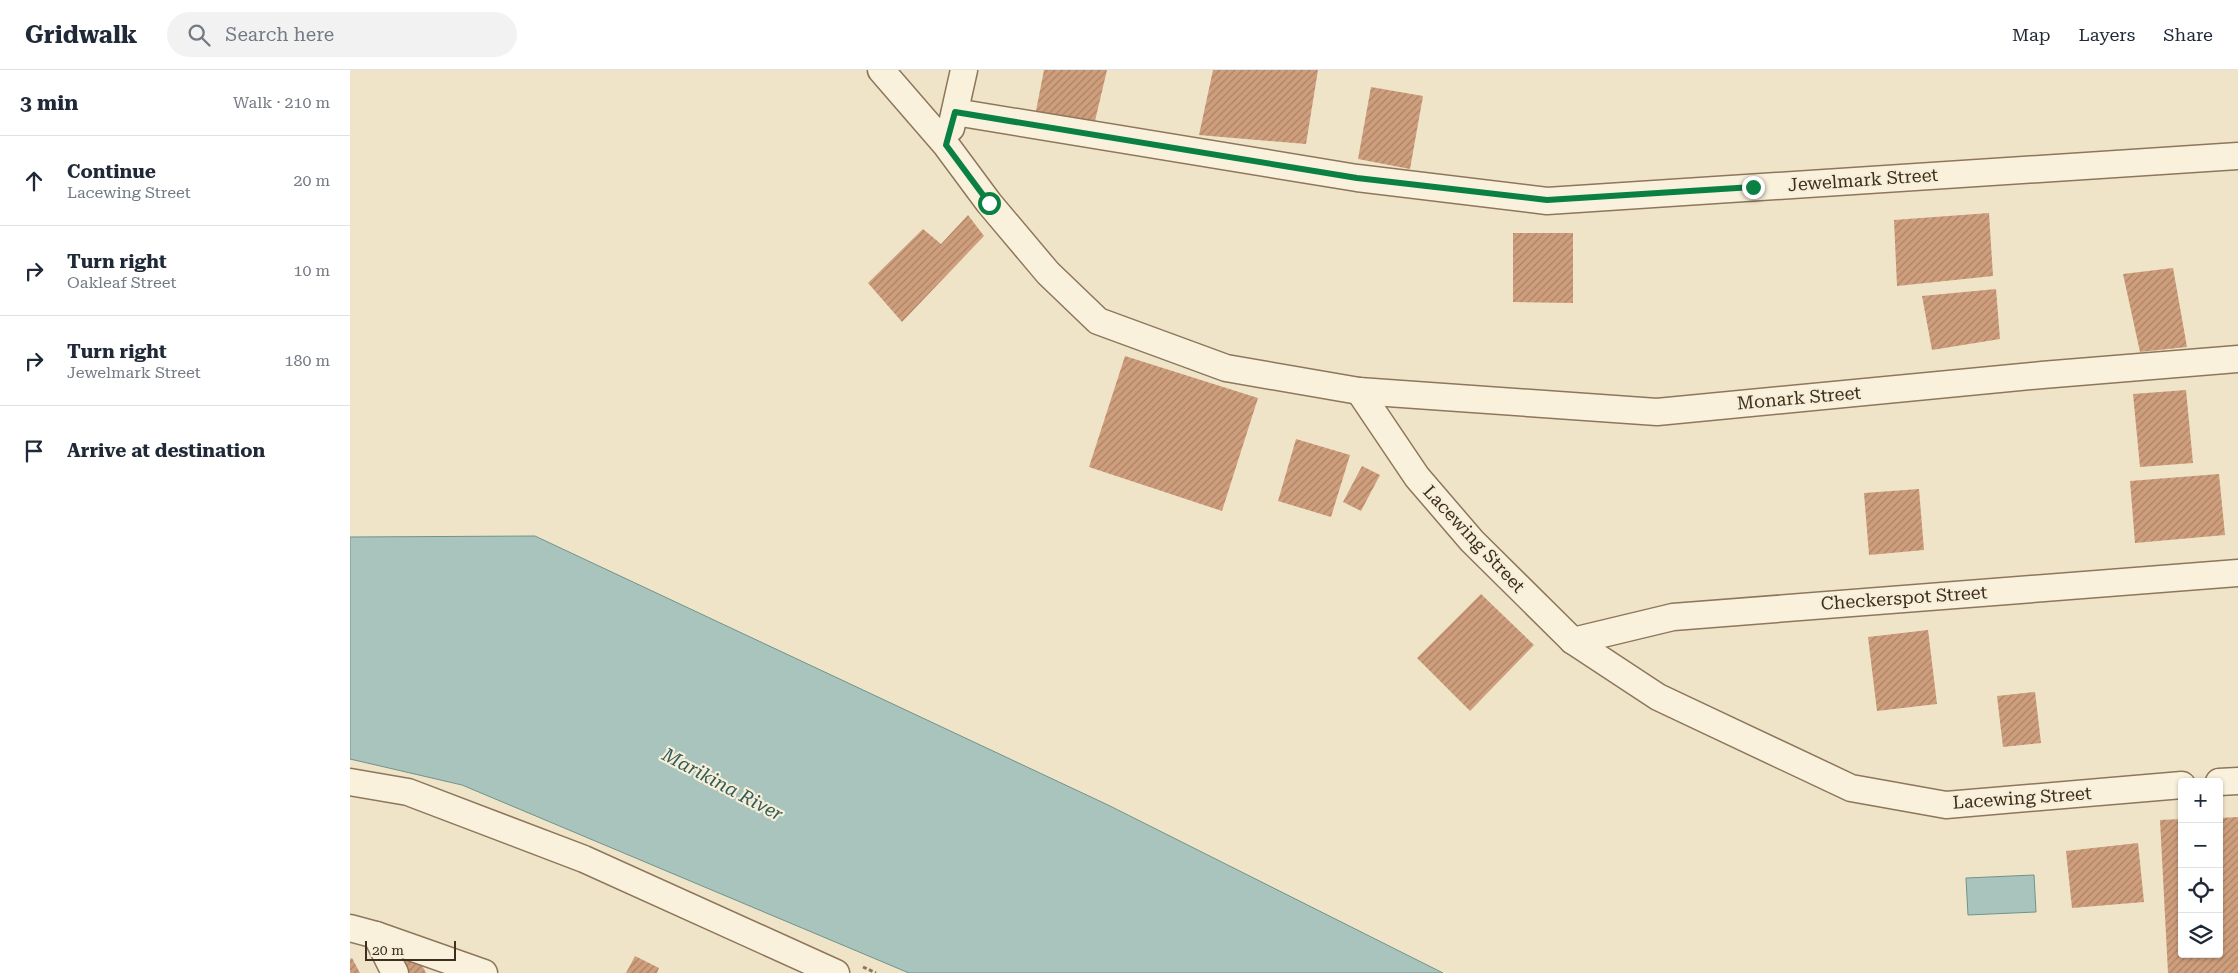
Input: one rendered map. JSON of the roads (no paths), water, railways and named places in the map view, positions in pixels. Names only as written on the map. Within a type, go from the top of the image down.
[{"type":"street","points":[[881,70],[946,145],[989,203],[1048,273],[1098,321],[1226,368],[1359,391]]},
{"type":"street","points":[[946,145],[964,70]]},
{"type":"street","name":"Jewelmark Street","points":[[955,112],[1357,178],[1547,200],[2238,156]]},
{"type":"street","name":"Monark Street","points":[[1359,391],[1657,412],[2042,374],[2238,360]]},
{"type":"street","name":"Lacewing Street","points":[[1359,391],[1417,477],[1472,541],[1573,641],[1658,697],[1851,788],[1946,805],[2178,785]]},
{"type":"street","name":"Checkerspot Street","points":[[1573,641],[1673,617],[2238,573]]},
{"type":"street","points":[[2223,782],[2238,781]]},
{"type":"street","points":[[350,782],[408,792],[584,859],[836,973]]},
{"type":"street","points":[[350,928],[376,935],[484,973]]},
{"type":"street","points":[[376,935],[395,973]]},
{"type":"water","name":"Marikina River","points":[[535,536],[1108,805],[1443,973],[909,973],[462,785],[350,759],[350,537]]},
{"type":"water","points":[[2034,875],[2036,912],[1968,915],[1966,878]]}]
